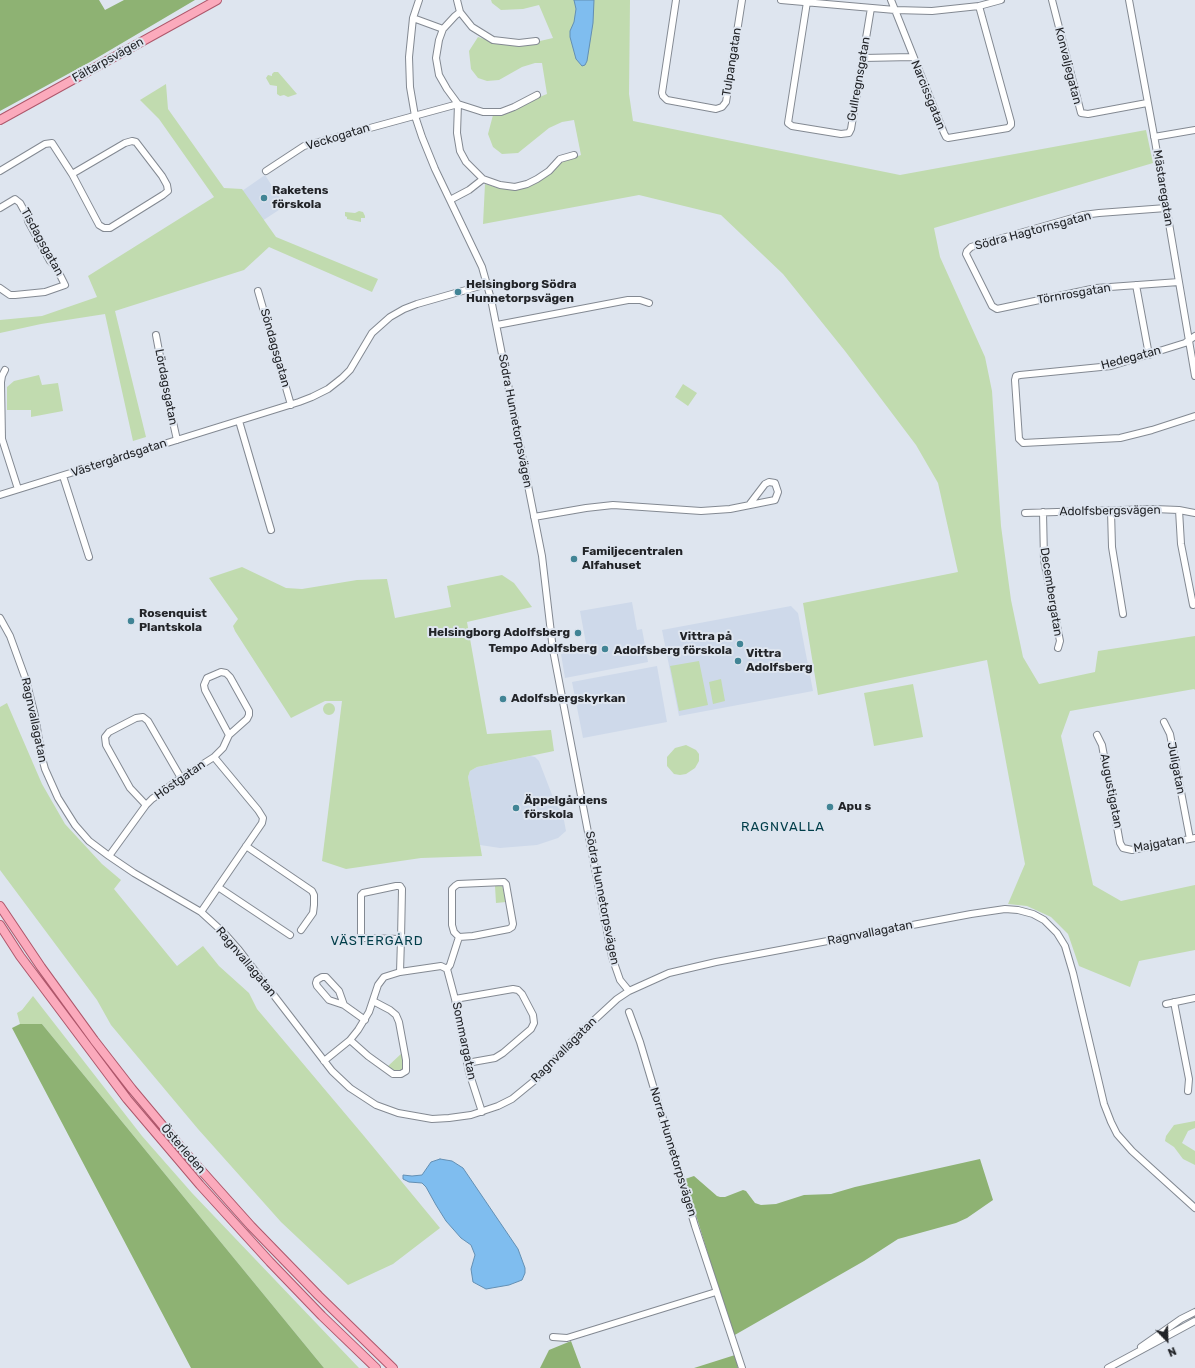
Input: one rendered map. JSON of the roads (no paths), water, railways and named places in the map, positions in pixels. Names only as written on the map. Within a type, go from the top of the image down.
[{"type":"main road","name":"Fältarpsvägen","points":[[0,120],[217,0]]},
{"type":"main road","name":"Österleden","points":[[0,906],[41,967],[94,1040],[132,1089],[184,1151],[252,1226],[319,1296],[393,1368]]},
{"type":"main road","name":"Österleden","points":[[0,926],[20,956],[127,1099],[200,1185],[322,1316],[376,1368]]},
{"type":"main road","points":[[374,1350],[397,1368]]},
{"type":"street","name":"Södra Hunnetorpsvägen","points":[[419,0],[414,18],[409,57],[410,87],[416,116],[427,152],[482,267],[497,325],[542,556],[548,599],[552,650],[612,957],[620,980],[629,991]]},
{"type":"street","points":[[457,0],[460,12],[472,27],[493,40],[519,43],[536,41]]},
{"type":"street","name":"Tulpangatan","points":[[676,0],[662,93],[663,96],[667,100],[716,109],[722,107],[726,102],[742,0]]},
{"type":"street","points":[[781,0],[895,10],[942,10],[979,6],[1001,0]]},
{"type":"street","name":"Narcissgatan","points":[[891,0],[946,137],[1009,127],[1011,122],[979,6]]},
{"type":"street","name":"Konvaljegatan","points":[[1052,0],[1081,113],[1088,114],[1147,103]]},
{"type":"street","name":"Mästaregatan","points":[[1129,0],[1195,376]]},
{"type":"street","name":"Gullregnsgatan","points":[[807,2],[788,123],[790,126],[841,134],[849,132],[851,129],[871,8]]},
{"type":"street","points":[[460,12],[443,30],[439,40],[436,58],[439,75],[458,104],[457,133],[460,151],[466,162],[483,179],[500,185],[515,187],[527,184],[537,179],[549,171],[560,159],[574,155]]},
{"type":"street","points":[[414,18],[443,30]]},
{"type":"street","points":[[863,58],[913,57]]},
{"type":"street","points":[[416,116],[458,104],[483,112],[501,112],[537,95]]},
{"type":"street","name":"Veckogatan","points":[[266,171],[304,146],[416,116]]},
{"type":"street","points":[[1154,137],[1195,130]]},
{"type":"street","points":[[0,171],[49,143],[54,145],[72,174],[99,225],[104,228],[110,228],[163,196],[168,191],[167,185],[162,176],[136,142],[132,141],[125,143],[72,174]]},
{"type":"street","points":[[450,200],[469,190],[483,179]]},
{"type":"street","name":"Tisdagsgatan","points":[[0,208],[15,199],[20,203],[28,216],[28,221],[46,254],[56,267],[65,285],[45,292],[15,295],[10,295],[0,288]]},
{"type":"street","name":"Södra Hagtornsgatan","points":[[994,309],[967,256],[966,252],[969,249],[1083,215],[1166,208]]},
{"type":"street","name":"Törnrosgatan","points":[[994,309],[1000,309],[1096,288],[1179,282]]},
{"type":"street","name":"Västergårdsgatan","points":[[0,495],[291,405],[312,397],[337,382],[350,370],[372,333],[383,322],[397,312],[416,304],[487,284]]},
{"type":"street","points":[[1136,285],[1149,355]]},
{"type":"street","name":"Söndagsgatan","points":[[258,290],[291,405]]},
{"type":"street","points":[[497,325],[628,300],[640,300],[649,303]]},
{"type":"street","name":"Lördagsgatan","points":[[156,335],[177,440]]},
{"type":"street","name":"Hedegatan","points":[[1195,336],[1185,343],[1111,366],[1020,375],[1016,376],[1015,380],[1019,439],[1023,444],[1120,438],[1195,416]]},
{"type":"street","points":[[5,370],[1,382],[2,439],[18,489]]},
{"type":"street","points":[[239,421],[271,530]]},
{"type":"street","points":[[63,476],[89,557]]},
{"type":"street","points":[[534,517],[613,505],[710,511],[736,508],[775,500],[778,492],[775,483],[766,483],[749,505]]},
{"type":"street","name":"Adolfsbergsvägen","points":[[1025,513],[1154,509],[1179,510],[1195,513]]},
{"type":"street","points":[[1179,510],[1181,544],[1193,605]]},
{"type":"street","points":[[1111,511],[1112,547],[1123,614]]},
{"type":"street","name":"Decembergatan","points":[[1043,512],[1044,560],[1060,641],[1058,648]]},
{"type":"street","name":"Ragnvallagatan","points":[[0,618],[10,636],[26,680],[35,716],[42,758],[53,788],[63,808],[79,829],[89,841],[109,856],[134,873],[201,912],[232,941],[324,1061],[341,1080],[376,1105],[398,1113],[432,1119],[458,1117],[482,1112],[498,1106],[524,1090],[604,1010],[629,991],[658,977],[681,970],[840,938],[971,914],[1005,909],[1018,910],[1034,914],[1044,920],[1054,929],[1066,950],[1073,973],[1104,1104],[1111,1122],[1118,1134],[1132,1151],[1195,1208]]},
{"type":"street","points":[[214,757],[223,748],[229,735],[247,719],[249,711],[230,677],[226,673],[221,672],[207,678],[204,685],[205,690],[229,735]]},
{"type":"street","points":[[146,805],[130,788],[106,744],[105,737],[109,732],[136,718],[143,717],[148,721],[181,778]]},
{"type":"street","name":"Juligatan","points":[[1164,722],[1170,734],[1192,838]]},
{"type":"street","name":"Augustigatan","points":[[1097,735],[1102,745],[1120,843],[1124,848]]},
{"type":"street","name":"Höstgatan","points":[[109,856],[152,799],[214,757],[263,818],[262,823],[201,912]]},
{"type":"street","name":"Majgatan","points":[[1124,848],[1132,850],[1192,838]]},
{"type":"street","points":[[246,846],[312,891],[314,895],[312,913],[301,930]]},
{"type":"street","points":[[504,882],[506,884],[513,924],[512,927],[509,929],[458,938],[452,925],[452,889],[454,886],[458,884],[504,882]]},
{"type":"street","points":[[400,972],[401,939],[402,889],[400,886],[396,886],[363,892],[361,895],[361,936],[364,938],[401,939]]},
{"type":"street","points":[[218,887],[290,935]]},
{"type":"street","points":[[324,1061],[350,1040],[365,1020],[378,985],[382,979],[400,972],[438,966],[443,966],[447,969],[458,938]]},
{"type":"street","name":"Sommargatan","points":[[447,969],[455,999],[467,1063],[482,1112]]},
{"type":"street","points":[[344,1005],[339,991],[326,977],[322,977],[317,980],[316,986],[330,1000],[344,1005],[365,1020]]},
{"type":"street","points":[[455,999],[513,989],[518,990],[522,994],[534,1016],[534,1023],[531,1028],[503,1053],[495,1058],[467,1063]]},
{"type":"street","points":[[1166,1004],[1195,998]]},
{"type":"street","points":[[350,1040],[368,1056],[393,1074],[401,1074],[406,1071],[406,1060],[399,1022],[396,1015],[373,1001]]},
{"type":"street","points":[[1174,1002],[1189,1079],[1188,1091]]},
{"type":"street","name":"Norra Hunnetorpsvägen","points":[[629,1012],[716,1292],[742,1368]]},
{"type":"street","points":[[553,1337],[567,1338],[716,1292]]},
{"type":"street","points":[[1127,1358],[1160,1333],[1195,1312]]},
{"type":"street","points":[[1108,1368],[1195,1321]]},
{"type":"water","points":[[574,0],[594,0],[593,23],[587,61],[585,65],[582,66],[576,59],[570,37],[570,31],[574,22],[576,9]]},
{"type":"water","points":[[440,1159],[452,1161],[463,1168],[518,1249],[525,1268],[525,1273],[522,1280],[509,1285],[486,1289],[473,1282],[471,1269],[475,1255],[471,1245],[461,1238],[446,1221],[426,1187],[422,1183],[409,1182],[403,1179],[403,1175],[422,1175],[431,1162]]},
{"type":"place","name":"Raketens förskola","points":[[264,198]]},
{"type":"place","name":"Helsingborg Södra Hunnetorpsvägen","points":[[458,292]]},
{"type":"place","name":"Familjecentralen Alfahuset","points":[[574,559]]},
{"type":"place","name":"Rosenquist Plantskola","points":[[131,621]]},
{"type":"place","name":"Helsingborg Adolfsberg","points":[[578,633]]},
{"type":"place","name":"Vittra på Adolfsberg förskola","points":[[740,644]]},
{"type":"place","name":"Tempo Adolfsberg","points":[[605,649]]},
{"type":"place","name":"Vittra Adolfsberg","points":[[738,661]]},
{"type":"place","name":"Adolfsbergskyrkan","points":[[503,699]]},
{"type":"place","name":"Apu s","points":[[830,807]]},
{"type":"place","name":"Äppelgårdens förskola","points":[[516,808]]},
{"type":"district","name":"RAGNVALLA","points":[[783,827]]},
{"type":"district","name":"VÄSTERGÅRD","points":[[377,941]]}]
